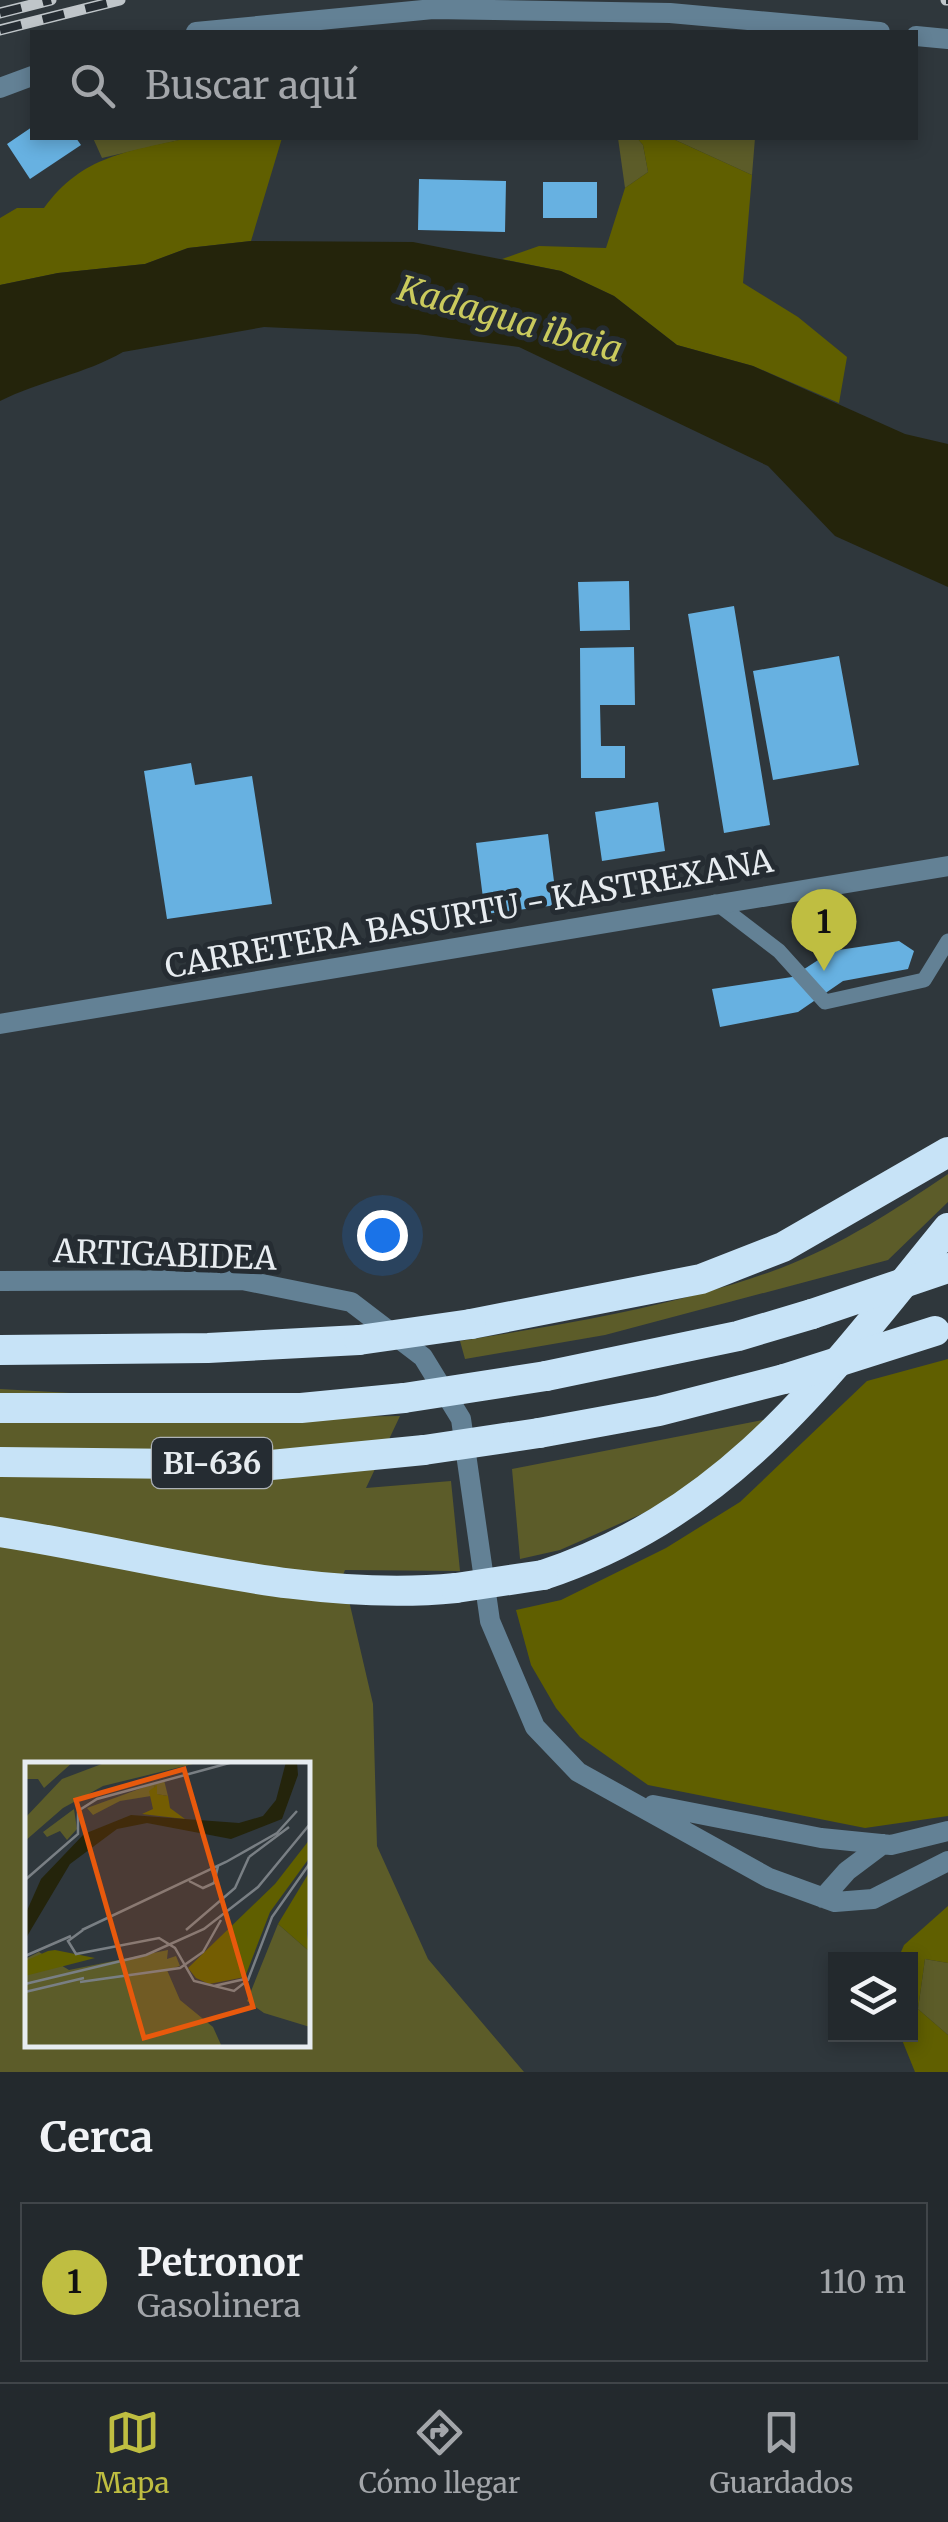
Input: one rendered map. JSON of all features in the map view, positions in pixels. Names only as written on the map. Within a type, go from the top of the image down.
[{"type":"highway","points":[[0,1350],[208,1348],[359,1340],[471,1324],[701,1279],[783,1248],[948,1152]]},
{"type":"highway","points":[[0,1532],[324,1586],[418,1592],[542,1575],[639,1536],[680,1511],[769,1438],[816,1390],[948,1228]]},
{"type":"highway","name":"BI-636","points":[[0,1408],[264,1409],[404,1398],[546,1376],[738,1336],[948,1268]]},
{"type":"highway","name":"BI-636","points":[[0,1462],[271,1465],[424,1450],[658,1411],[784,1379],[942,1328]]},
{"type":"street","points":[[217,30],[433,9],[670,13],[858,30]]},
{"type":"street","points":[[918,36],[948,39]]},
{"type":"street","points":[[0,88],[30,77]]},
{"type":"street","name":"CARRETERA BASURTU - KASTREXANA","points":[[0,1024],[948,866]]},
{"type":"street","name":"ARTIGABIDEA","points":[[0,1281],[242,1280],[304,1290],[352,1302],[423,1357],[461,1419],[490,1621],[535,1727],[578,1772],[604,1789]]},
{"type":"street","points":[[604,1789],[722,1821],[882,1844],[948,1831]]},
{"type":"street","points":[[604,1789],[769,1878],[823,1898],[873,1899],[948,1860]]},
{"type":"street","points":[[823,1898],[848,1870],[882,1844]]},
{"type":"lane","points":[[716,902],[779,951],[825,1002],[924,980],[948,941]]},
{"type":"shaded area","points":[[94,140],[179,140],[102,158]]},
{"type":"shaded area","points":[[178,140],[281,140],[251,241],[188,248],[145,264],[58,273],[0,285],[0,218],[17,208],[44,208],[59,190],[91,166]]},
{"type":"shaded area","points":[[618,140],[639,140],[648,172],[625,188]]},
{"type":"shaded area","points":[[639,140],[675,140],[752,175],[743,283],[798,317],[847,357],[839,403],[753,366],[677,345],[614,296],[561,271],[502,259],[539,246],[606,248],[625,188],[648,172]]},
{"type":"shaded area","points":[[675,140],[755,140],[752,175]]},
{"type":"shaded area","points":[[948,1174],[948,1202],[888,1260],[605,1335],[465,1359],[460,1341],[663,1303],[781,1268],[846,1238]]},
{"type":"shaded area","points":[[948,1359],[948,1816],[865,1828],[648,1785],[580,1737],[556,1708],[531,1665],[516,1610],[561,1600],[666,1548],[740,1502],[867,1381]]},
{"type":"shaded area","points":[[0,1389],[71,1393],[211,1419],[400,1416],[366,1488],[451,1481],[460,1571],[345,1570],[343,1575],[373,1704],[377,1846],[428,1959],[524,2072],[0,2072]]},
{"type":"shaded area","points":[[773,1418],[671,1501],[560,1550],[520,1559],[512,1469]]},
{"type":"shaded area","points":[[948,1906],[948,1963],[925,1959],[918,2009],[918,1952],[901,1952]]},
{"type":"shaded area","points":[[925,1959],[948,1963],[948,2035],[918,2009]]},
{"type":"shaded area","points":[[918,2009],[948,2035],[948,2072],[915,2072],[903,2042],[918,2042]]},
{"type":"water","name":"Kadagua ibaia","points":[[251,241],[413,242],[561,271],[614,296],[677,345],[753,366],[905,434],[948,444],[948,587],[835,536],[768,466],[519,347],[417,334],[264,327],[123,352],[0,401],[0,285],[58,273],[145,264],[188,248]]},
{"type":"building","points":[[30,128],[30,140],[77,140],[81,145],[30,179],[7,144]]},
{"type":"building","points":[[419,179],[506,181],[505,232],[418,230]]},
{"type":"building","points":[[543,182],[597,182],[597,218],[543,218]]},
{"type":"building","points":[[629,581],[630,630],[580,631],[578,582]]},
{"type":"building","points":[[734,606],[770,825],[724,833],[688,614]]},
{"type":"building","points":[[634,647],[635,705],[600,705],[601,746],[625,746],[625,778],[581,778],[580,648]]},
{"type":"building","points":[[839,656],[859,765],[773,780],[753,671]]},
{"type":"building","points":[[191,763],[195,785],[252,776],[272,904],[167,919],[144,771]]},
{"type":"building","points":[[658,802],[665,851],[602,861],[595,812]]},
{"type":"building","points":[[548,834],[557,905],[485,914],[476,843]]},
{"type":"building","points":[[899,941],[914,951],[908,969],[843,981],[798,1012],[720,1027],[712,989],[792,977],[832,951]]},
{"type":"railway","points":[[0,13],[51,0]]},
{"type":"railway","points":[[0,30],[120,0]]},
{"type":"place","name":"Petronor","points":[[824,971]]}]
